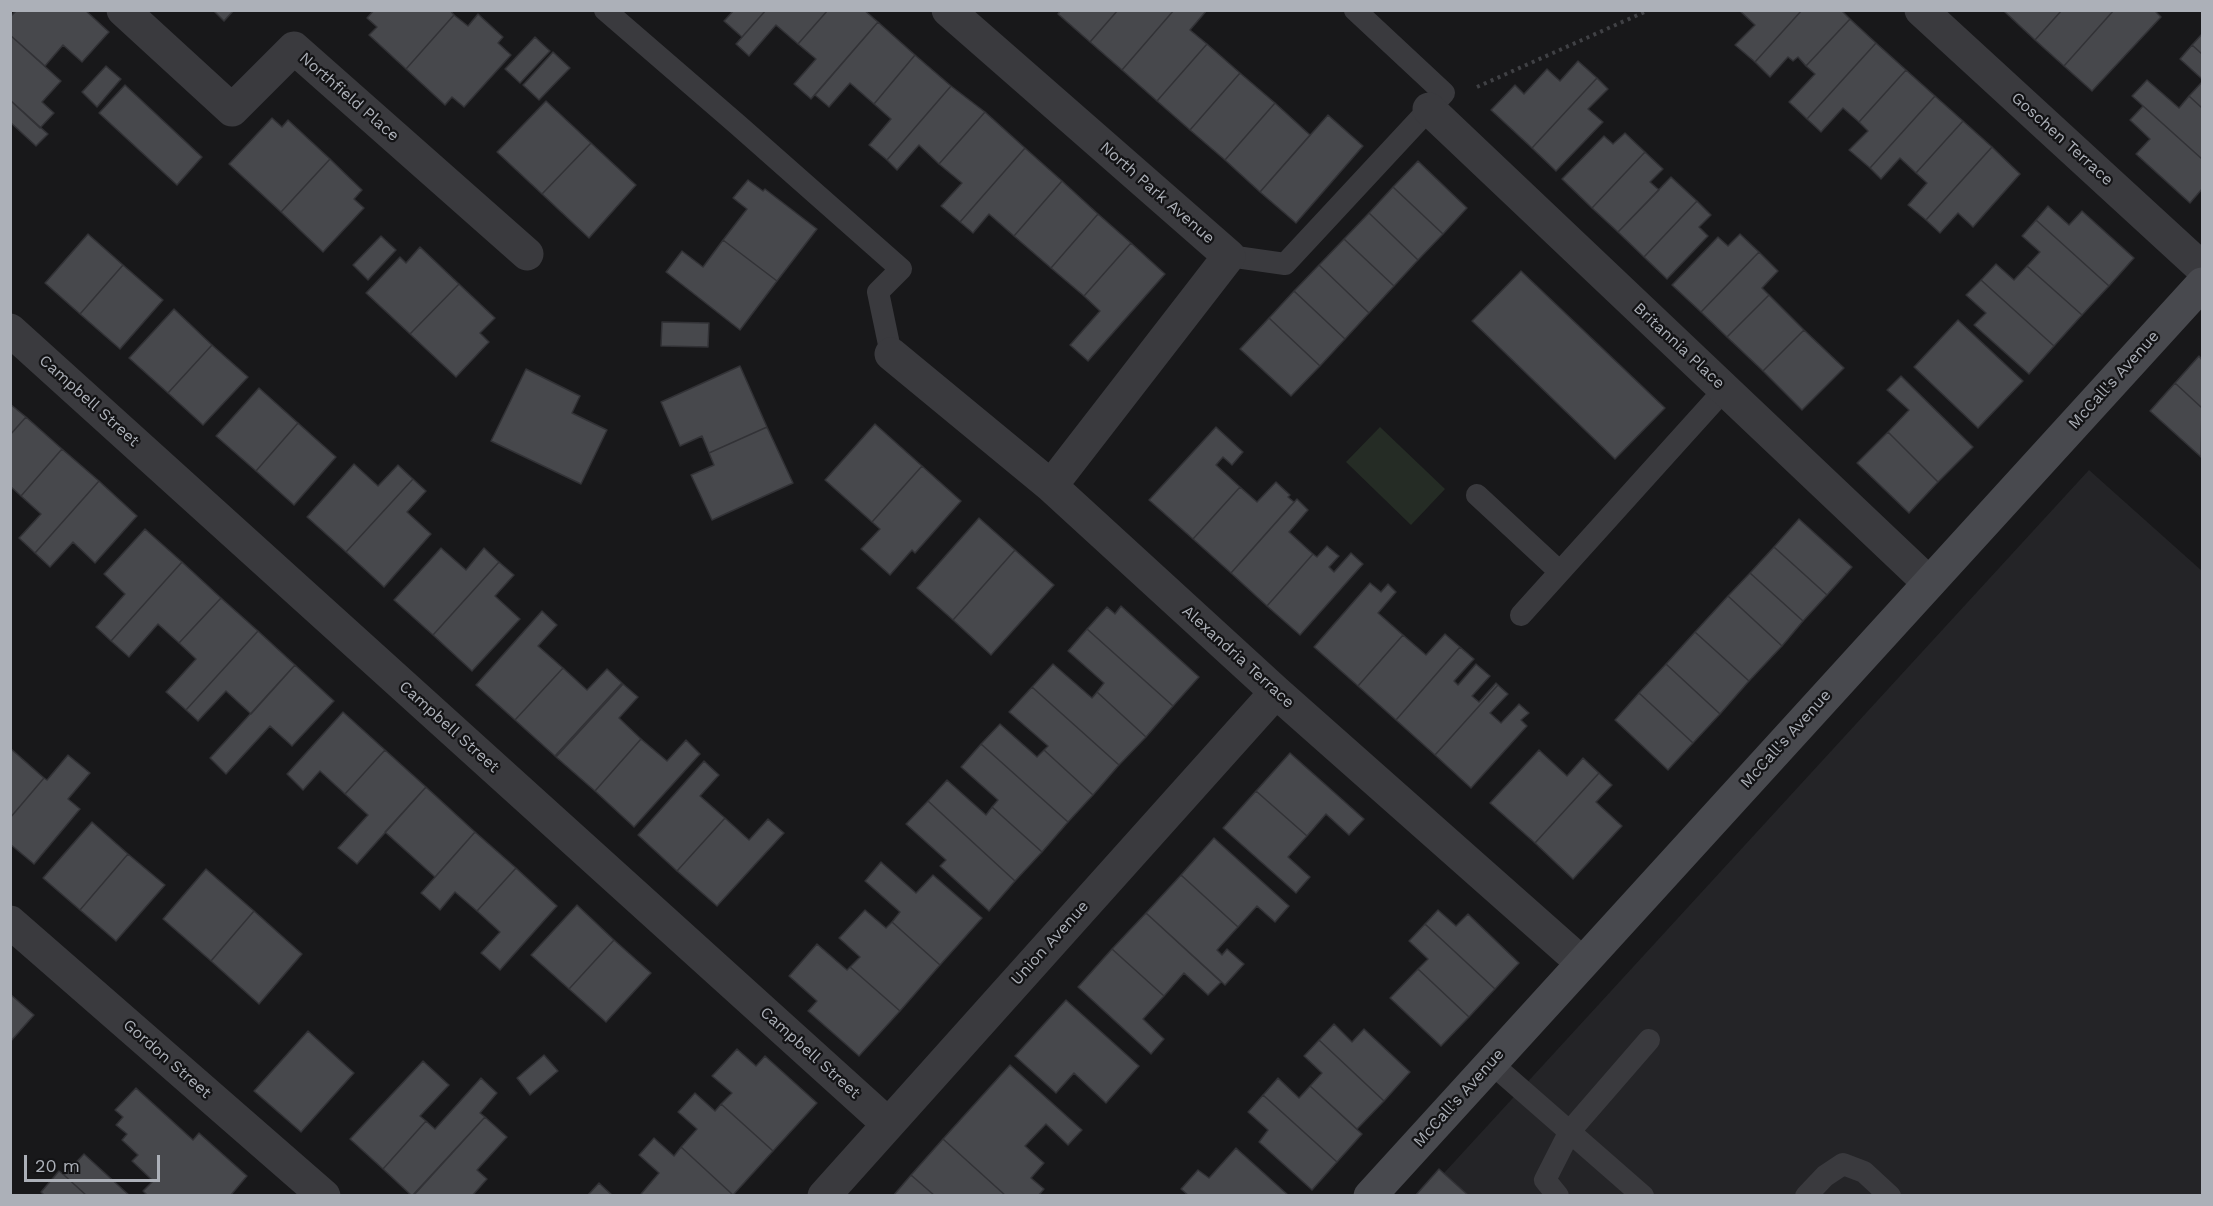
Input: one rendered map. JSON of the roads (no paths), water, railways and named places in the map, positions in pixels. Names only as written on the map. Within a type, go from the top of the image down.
[{"type":"street","name":"Northfield Place","points":[[123,10],[232,110],[294,48],[527,254]]},
{"type":"street","name":"North Park Avenue","points":[[948,10],[1229,256],[1051,486]]},
{"type":"street","name":"Goschen Terrace","points":[[1921,10],[2202,268]]},
{"type":"street","name":"Britannia Place","points":[[1429,108],[1929,583]]},
{"type":"street","name":"McCall's Avenue","points":[[1370,1196],[2202,284]]},
{"type":"street","name":"Campbell Street","points":[[10,330],[888,1124]]},
{"type":"street","name":"Alexandria Terrace","points":[[891,354],[1051,486],[1276,692],[1582,963]]},
{"type":"street","name":"Union Avenue","points":[[825,1196],[1276,692]]},
{"type":"street","name":"Gordon Street","points":[[10,922],[308,1190]]},
{"type":"lane","points":[[605,10],[901,269],[878,292],[891,354]]},
{"type":"lane","points":[[1229,256],[1285,264],[1444,93],[1355,10]]},
{"type":"lane","points":[[1521,615],[1725,389]]},
{"type":"lane","points":[[1477,495],[1560,571]]},
{"type":"lane","points":[[1558,1196],[1545,1180],[1570,1131],[1648,1040]]},
{"type":"lane","points":[[1491,1063],[1644,1196]]},
{"type":"lane","points":[[1806,1196],[1825,1176],[1843,1164],[1864,1172],[1890,1196]]}]
